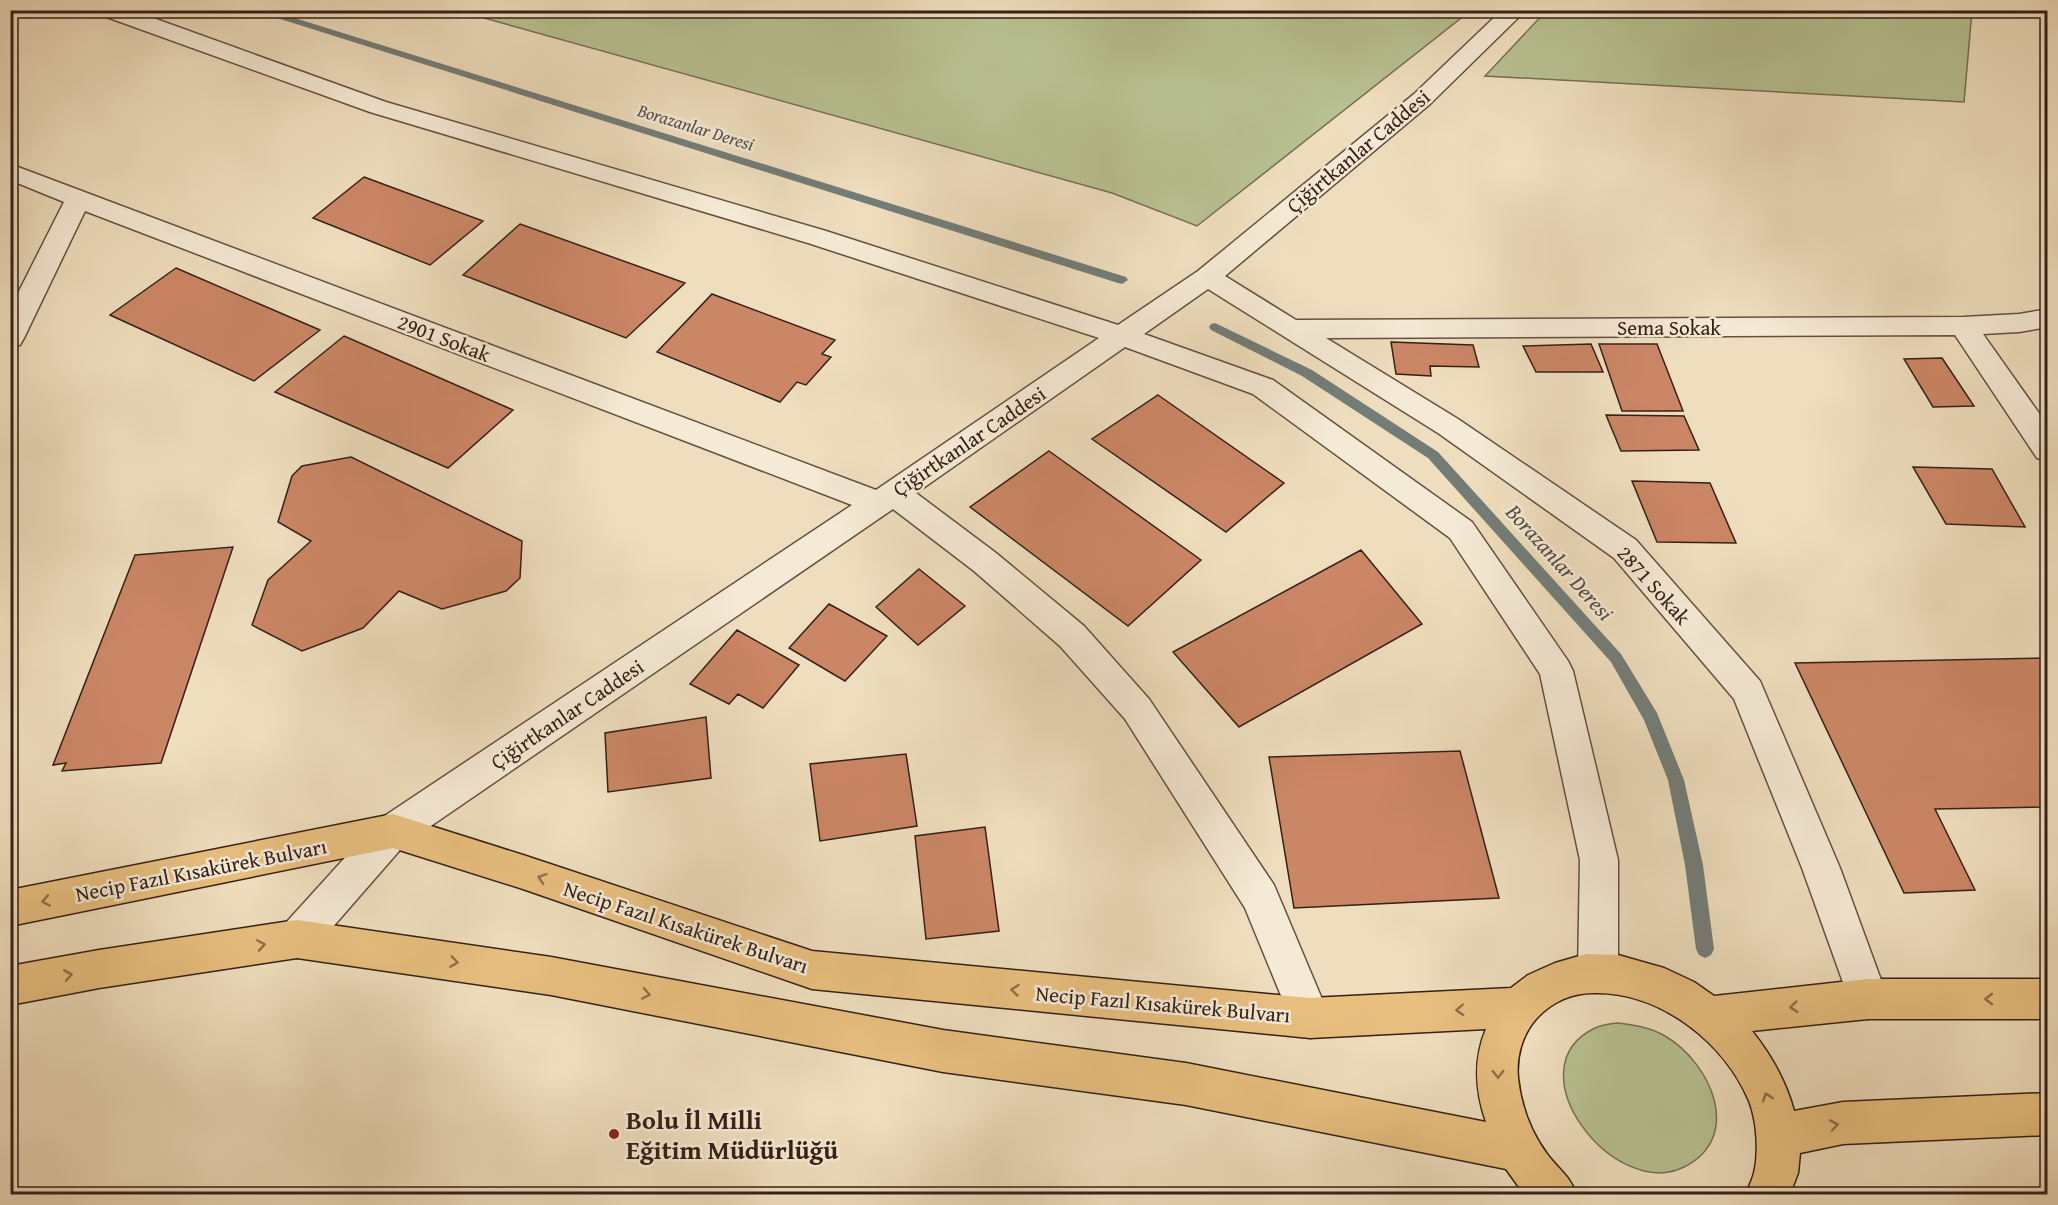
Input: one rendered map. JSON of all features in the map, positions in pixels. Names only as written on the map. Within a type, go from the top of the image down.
[{"type":"main road","name":"Necip Fazıl Kısakürek Bulvarı","points":[[10,908],[393,831],[523,872],[812,970],[1310,1018],[1519,1007]]},
{"type":"main road","points":[[10,986],[99,969],[297,939],[551,976],[943,1051],[1186,1084],[1538,1180]]},
{"type":"main road","points":[[1538,1180],[1502,1112],[1496,1072],[1503,1036],[1519,1007],[1541,988],[1567,977],[1598,973],[1638,978],[1678,993],[1711,1016],[1746,1053],[1768,1094],[1776,1136],[1777,1172],[1768,1194]]},
{"type":"main road","points":[[1711,1016],[1868,999],[2048,999]]},
{"type":"main road","points":[[1776,1136],[1843,1123],[2048,1114]]},
{"type":"street","points":[[109,10],[378,107],[817,237],[1123,336],[1263,387],[1461,530],[1556,671],[1599,860],[1598,973]]},
{"type":"street","name":"Çiğirtkanlar Caddesi","points":[[297,939],[393,831],[886,498],[1207,277],[1422,99],[1515,10]]},
{"type":"street","name":"2901 Sokak","points":[[10,171],[78,199],[886,498],[985,562],[1072,636],[1137,709],[1260,898],[1310,1018]]},
{"type":"street","points":[[10,338],[22,293],[78,199]]},
{"type":"street","name":"2871 Sokak","points":[[1207,277],[1448,426],[1624,549],[1748,691],[1821,868],[1868,999]]},
{"type":"street","name":"Sema Sokak","points":[[1290,328],[1963,326],[2019,323],[2048,318]]},
{"type":"street","points":[[1963,326],[2048,450]]},
{"type":"green space","points":[[1547,10],[1972,11],[1964,102],[1485,76]]},
{"type":"green space","points":[[459,11],[1470,11],[1197,226],[1112,193]]},
{"type":"green space","points":[[1617,1023],[1647,1028],[1665,1036],[1681,1048],[1696,1064],[1707,1081],[1714,1100],[1716,1119],[1713,1138],[1702,1154],[1684,1167],[1657,1173],[1629,1166],[1603,1149],[1582,1126],[1568,1099],[1564,1072],[1572,1047],[1595,1028]]},
{"type":"building","points":[[364,177],[483,221],[430,265],[313,218]]},
{"type":"building","points":[[520,224],[685,283],[626,338],[463,275]]},
{"type":"building","points":[[176,268],[320,330],[254,381],[110,315]]},
{"type":"building","points":[[712,294],[835,340],[822,354],[831,357],[806,385],[797,382],[780,402],[657,352]]},
{"type":"building","points":[[344,336],[513,410],[448,468],[275,392]]},
{"type":"building","points":[[1391,342],[1473,345],[1479,367],[1430,366],[1431,376],[1396,374]]},
{"type":"building","points":[[1591,344],[1603,372],[1536,372],[1523,346]]},
{"type":"building","points":[[1599,344],[1657,344],[1683,411],[1622,411]]},
{"type":"building","points":[[1942,358],[1974,406],[1933,407],[1904,359]]},
{"type":"building","points":[[1158,395],[1284,483],[1226,532],[1092,439]]},
{"type":"building","points":[[1606,415],[1684,416],[1699,450],[1621,451]]},
{"type":"building","points":[[1049,451],[1201,560],[1128,626],[970,507]]},
{"type":"building","points":[[351,457],[522,541],[520,578],[506,591],[442,609],[399,591],[363,628],[302,651],[252,625],[268,580],[311,541],[278,522],[292,476],[302,466]]},
{"type":"building","points":[[1913,467],[1992,469],[2025,527],[1946,524]]},
{"type":"building","points":[[1632,481],[1710,483],[1736,543],[1657,542]]},
{"type":"building","points":[[233,547],[161,763],[62,771],[66,763],[53,765],[135,555]]},
{"type":"building","points":[[1361,550],[1422,624],[1239,727],[1173,652]]},
{"type":"building","points":[[919,569],[965,606],[918,645],[876,607]]},
{"type":"building","points":[[829,604],[887,636],[845,681],[789,648]]},
{"type":"building","points":[[737,630],[799,665],[763,708],[738,694],[729,704],[690,684]]},
{"type":"building","points":[[2048,658],[2048,807],[1935,809],[1975,890],[1904,893],[1795,663]]},
{"type":"building","points":[[706,717],[711,778],[608,792],[605,733]]},
{"type":"building","points":[[1460,751],[1499,898],[1294,908],[1269,757]]},
{"type":"building","points":[[906,754],[917,826],[820,841],[810,764]]},
{"type":"building","points":[[985,827],[999,931],[926,939],[915,836]]},
{"type":"waterway","name":"Borazanlar Deresi","points":[[257,10],[1122,280]]},
{"type":"waterway","name":"Borazanlar Deresi","points":[[1215,327],[1307,373],[1433,455],[1616,658],[1651,718],[1676,780],[1694,865],[1705,949]]},
{"type":"place","name":"Bolu İl Milli Eğitim Müdürlüğü","points":[[614,1134]]}]
